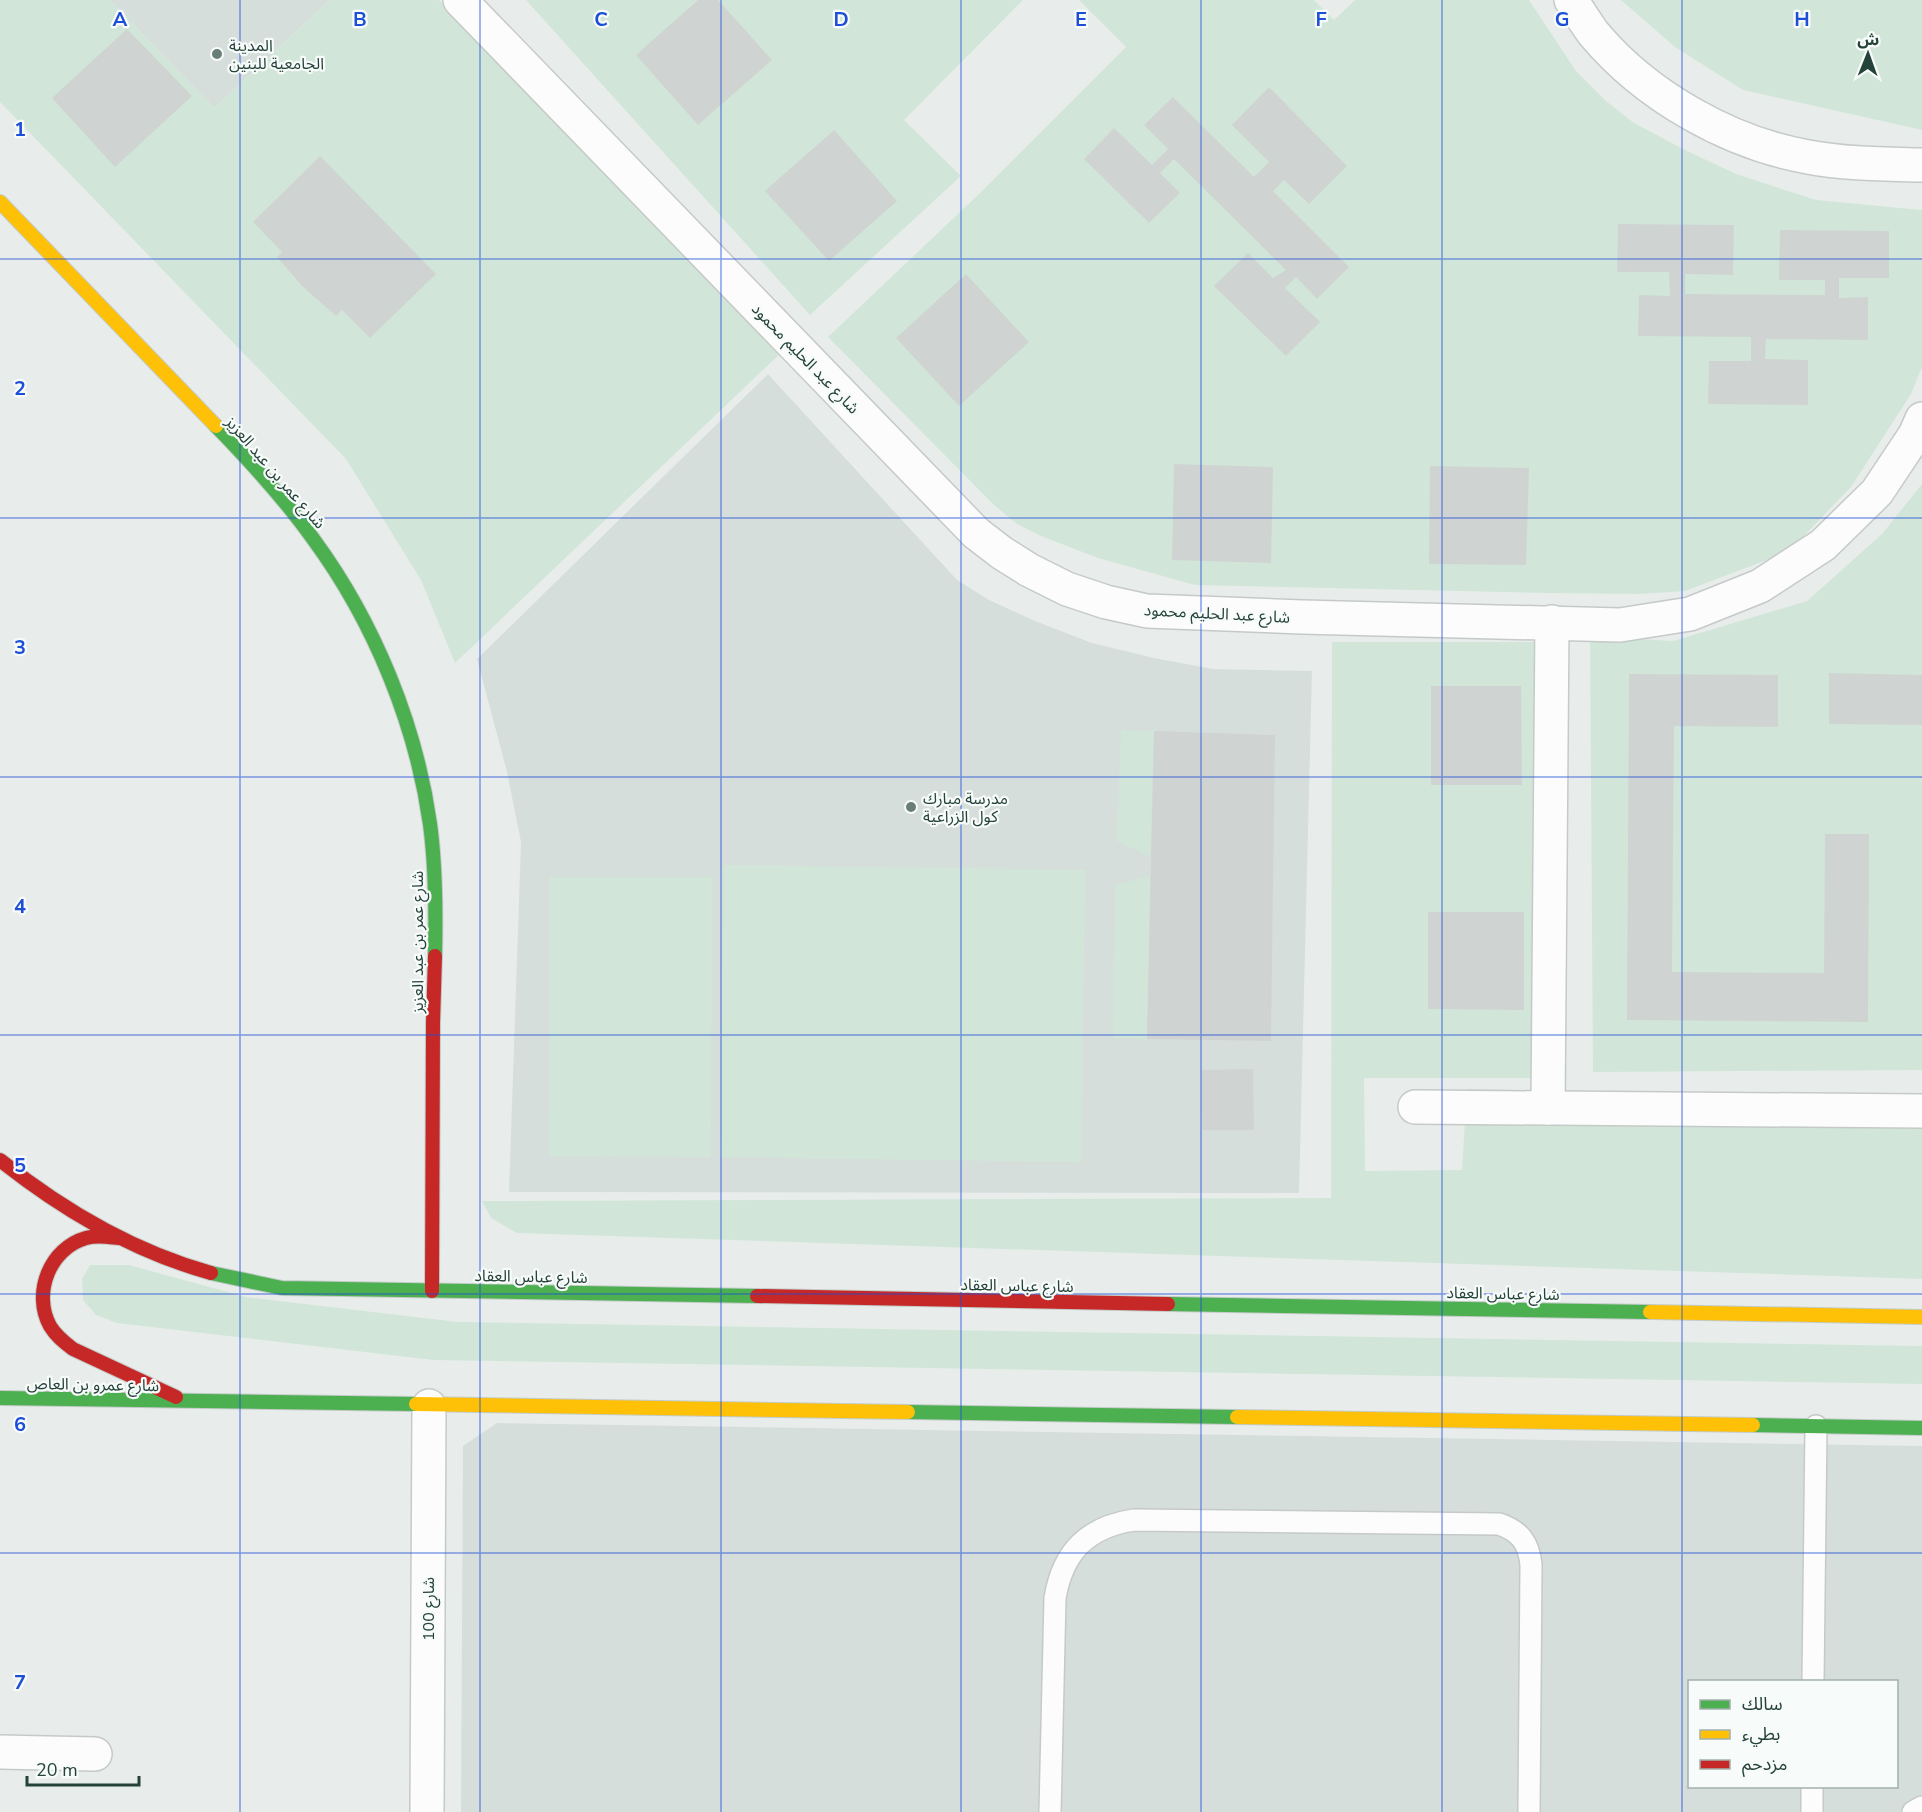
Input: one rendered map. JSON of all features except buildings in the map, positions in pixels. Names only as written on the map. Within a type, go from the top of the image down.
[{"type":"street","name":"شارع عبد الحليم محمود","points":[[460,0],[952,510],[984,540],[1029,570],[1067,589],[1106,603],[1147,611],[1620,625],[1690,614],[1760,586],[1823,545],[1877,492],[1916,435],[1922,419]]},
{"type":"street","points":[[1571,0],[1594,34],[1639,78],[1690,115],[1747,141],[1808,157],[1870,164],[1922,165]]},
{"type":"street","name":"شارع عمر بن عبد العزيز","points":[[0,202],[252,464],[289,506],[352,597],[377,647],[398,699],[427,807],[434,863],[436,920],[432,1291]]},
{"type":"street","points":[[1548,1108],[1552,622]]},
{"type":"street","points":[[1415,1107],[1922,1111]]},
{"type":"street","name":"شارع عباس العقاد","points":[[0,1160],[57,1204],[119,1238],[187,1266],[234,1279],[282,1288],[1922,1317]]},
{"type":"street","points":[[119,1238],[101,1236],[84,1239],[68,1247],[55,1259],[46,1274],[42,1292],[43,1309],[49,1325],[59,1339],[73,1349],[186,1402],[1922,1428]]},
{"type":"street","name":"شارع عمرو بن العاص","points":[[0,1398],[186,1402]]},
{"type":"street","name":"شارع 100","points":[[427,1812],[429,1406]]},
{"type":"street","points":[[0,1752],[95,1754]]},
{"type":"lane","points":[[1813,1680],[1816,1426]]},
{"type":"lane","points":[[1050,1812],[1055,1598],[1058,1581],[1064,1565],[1086,1538],[1100,1528],[1117,1522],[1134,1520],[1499,1524],[1520,1535],[1527,1544],[1531,1565],[1529,1812]]},
{"type":"lane","points":[[1812,1788],[1812,1812]]},
{"type":"lane","points":[[1913,1812],[1922,1807]]},
{"type":"shaded area","name":"المدينة الجامعية للبنين","points":[[110,0],[330,0],[214,108]]},
{"type":"shaded area","name":"مدرسة مبارك كول الزراعية","points":[[768,374],[957,580],[989,600],[1092,643],[1154,658],[1213,669],[1312,671],[1299,1193],[509,1192],[521,842],[507,772],[477,659]]},
{"type":"shaded area","points":[[497,1423],[1922,1446],[1922,1812],[461,1812],[463,1446]]},
{"type":"green space","points":[[0,0],[110,0],[214,108],[330,0],[439,0],[784,350],[455,663],[421,580],[346,459],[0,102]]},
{"type":"green space","points":[[526,0],[1023,0],[904,120],[961,176],[810,315]]},
{"type":"green space","points":[[1079,0],[1314,0],[1334,20],[1355,0],[1529,0],[1576,71],[1606,101],[1634,123],[1736,174],[1816,200],[1922,210],[1922,367],[1911,394],[1851,487],[1801,539],[1767,560],[1685,591],[1639,594],[1547,593],[1195,585],[1098,558],[1041,536],[1017,524],[994,505],[828,337],[979,194],[1126,47]]},
{"type":"green space","points":[[1621,0],[1922,0],[1922,130],[1743,90],[1675,47]]},
{"type":"green space","points":[[1922,484],[1922,1070],[1593,1072],[1590,636],[1673,641],[1807,601],[1882,534]]},
{"type":"green space","points":[[1332,642],[1547,642],[1548,1078],[1364,1078],[1365,1171],[1462,1170],[1467,1089],[1922,1096],[1922,1279],[517,1233],[491,1218],[482,1201],[1331,1198]]},
{"type":"green space","points":[[1121,730],[1154,731],[1150,856],[1117,841]]},
{"type":"green space","points":[[724,865],[1085,870],[1081,1162],[720,1157]]},
{"type":"green space","points":[[1150,876],[1147,1039],[1113,1038],[1115,885]]},
{"type":"green space","points":[[550,877],[712,877],[711,1157],[549,1156]]},
{"type":"green space","points":[[90,1265],[129,1265],[246,1297],[458,1322],[1922,1346],[1922,1384],[433,1360],[117,1323],[96,1315],[83,1300],[82,1279]]},
{"type":"traffic: fast","points":[[216,426],[267,481],[314,540],[355,605],[389,675],[414,749],[430,824],[435,890],[435,956]]},
{"type":"traffic: fast","points":[[211,1273],[282,1288],[757,1296]]},
{"type":"traffic: fast","points":[[1168,1304],[1650,1312]]},
{"type":"traffic: fast","points":[[0,1398],[416,1404]]},
{"type":"traffic: fast","points":[[908,1412],[1237,1417]]},
{"type":"traffic: fast","points":[[1753,1425],[1922,1428]]},
{"type":"traffic: slow","points":[[0,202],[216,426]]},
{"type":"traffic: slow","points":[[1650,1312],[1922,1317]]},
{"type":"traffic: slow","points":[[416,1404],[908,1412]]},
{"type":"traffic: slow","points":[[1237,1417],[1753,1425]]},
{"type":"traffic: jam","points":[[432,1291],[435,956]]},
{"type":"traffic: jam","points":[[0,1160],[49,1196],[126,1241],[211,1273]]},
{"type":"traffic: jam","points":[[119,1238],[98,1236],[86,1238],[73,1243],[63,1251],[48,1273],[44,1286],[45,1313],[55,1333],[73,1349],[176,1397]]},
{"type":"traffic: jam","points":[[757,1296],[1168,1304]]},
{"type":"place","name":"المدينة الجامعية للبنين","points":[[217,54]]},
{"type":"place","name":"مدرسة مبارك كول الزراعية","points":[[911,807]]}]
